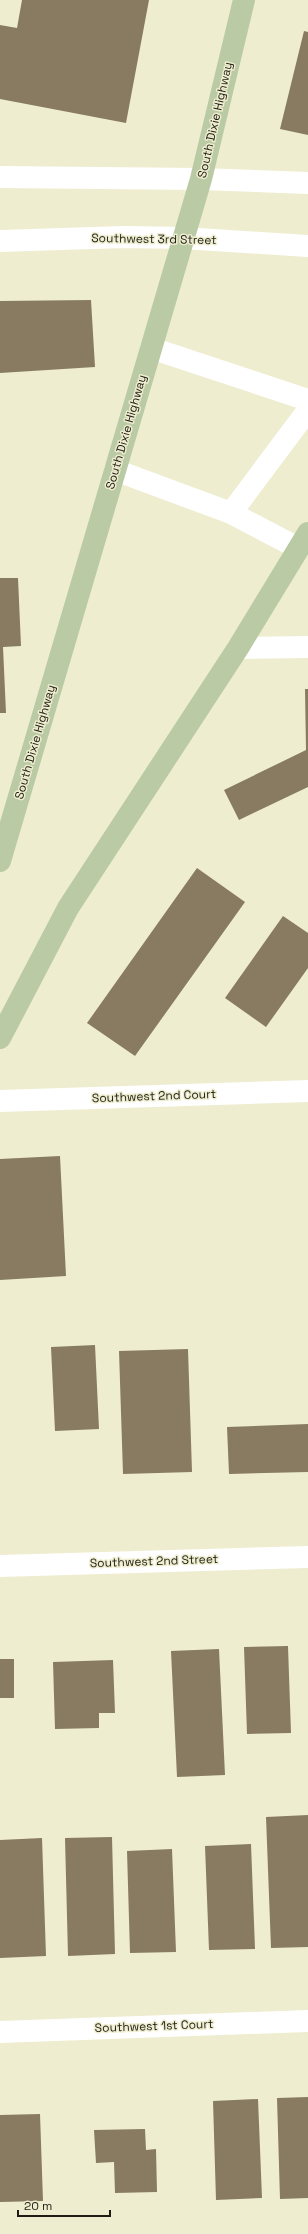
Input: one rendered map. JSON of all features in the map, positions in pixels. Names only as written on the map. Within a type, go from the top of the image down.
[{"type":"main road","name":"South Dixie Highway","points":[[0,861],[201,179],[244,0]]},
{"type":"main road","points":[[0,1038],[68,908],[238,648],[303,541]]},
{"type":"street","points":[[0,177],[61,176],[308,183]]},
{"type":"street","name":"Southwest 3rd Street","points":[[0,241],[123,237],[183,238],[308,246]]},
{"type":"street","points":[[151,348],[308,400]]},
{"type":"street","points":[[231,513],[308,410]]},
{"type":"street","points":[[115,470],[303,541]]},
{"type":"street","points":[[238,648],[308,647]]},
{"type":"street","name":"Southwest 2nd Court","points":[[0,1101],[308,1091]]},
{"type":"street","name":"Southwest 2nd Street","points":[[0,1566],[308,1556]]},
{"type":"street","name":"Southwest 1st Court","points":[[0,2032],[308,2021]]},
{"type":"building","points":[[22,0],[149,0],[126,123],[0,99],[0,25],[17,28]]},
{"type":"building","points":[[304,31],[308,32],[308,135],[280,129]]},
{"type":"building","points":[[91,300],[95,367],[0,373],[0,301]]},
{"type":"building","points":[[0,578],[18,578],[21,646],[3,647],[6,713],[0,713]]},
{"type":"building","points":[[305,689],[308,689],[308,787],[239,820],[224,790],[306,750]]},
{"type":"building","points":[[197,868],[245,902],[135,1056],[87,1023]]},
{"type":"building","points":[[283,916],[308,933],[308,968],[266,1027],[225,998]]},
{"type":"building","points":[[60,1156],[66,1276],[0,1280],[0,1159]]},
{"type":"building","points":[[95,1345],[99,1429],[55,1431],[51,1347]]},
{"type":"building","points":[[188,1349],[192,1472],[123,1474],[119,1351]]},
{"type":"building","points":[[308,1424],[308,1472],[229,1474],[227,1427]]},
{"type":"building","points":[[288,1646],[291,1733],[247,1734],[244,1647]]},
{"type":"building","points":[[219,1649],[225,1775],[177,1777],[171,1651]]},
{"type":"building","points":[[0,1659],[14,1659],[14,1698],[0,1698]]},
{"type":"building","points":[[113,1660],[115,1713],[99,1713],[99,1728],[55,1729],[53,1662]]},
{"type":"building","points":[[308,1815],[308,1947],[271,1948],[266,1817]]},
{"type":"building","points":[[112,1837],[115,1954],[68,1956],[65,1838]]},
{"type":"building","points":[[42,1838],[46,1956],[0,1958],[0,1840]]},
{"type":"building","points":[[251,1844],[255,1949],[209,1950],[205,1846]]},
{"type":"building","points":[[172,1849],[176,1952],[130,1953],[127,1851]]},
{"type":"building","points":[[308,2097],[308,2198],[280,2199],[277,2098]]},
{"type":"building","points":[[258,2099],[262,2198],[216,2200],[213,2101]]},
{"type":"building","points":[[40,2114],[43,2201],[0,2202],[0,2115]]},
{"type":"building","points":[[145,2129],[146,2150],[156,2149],[157,2192],[115,2193],[114,2162],[96,2163],[94,2130]]}]
